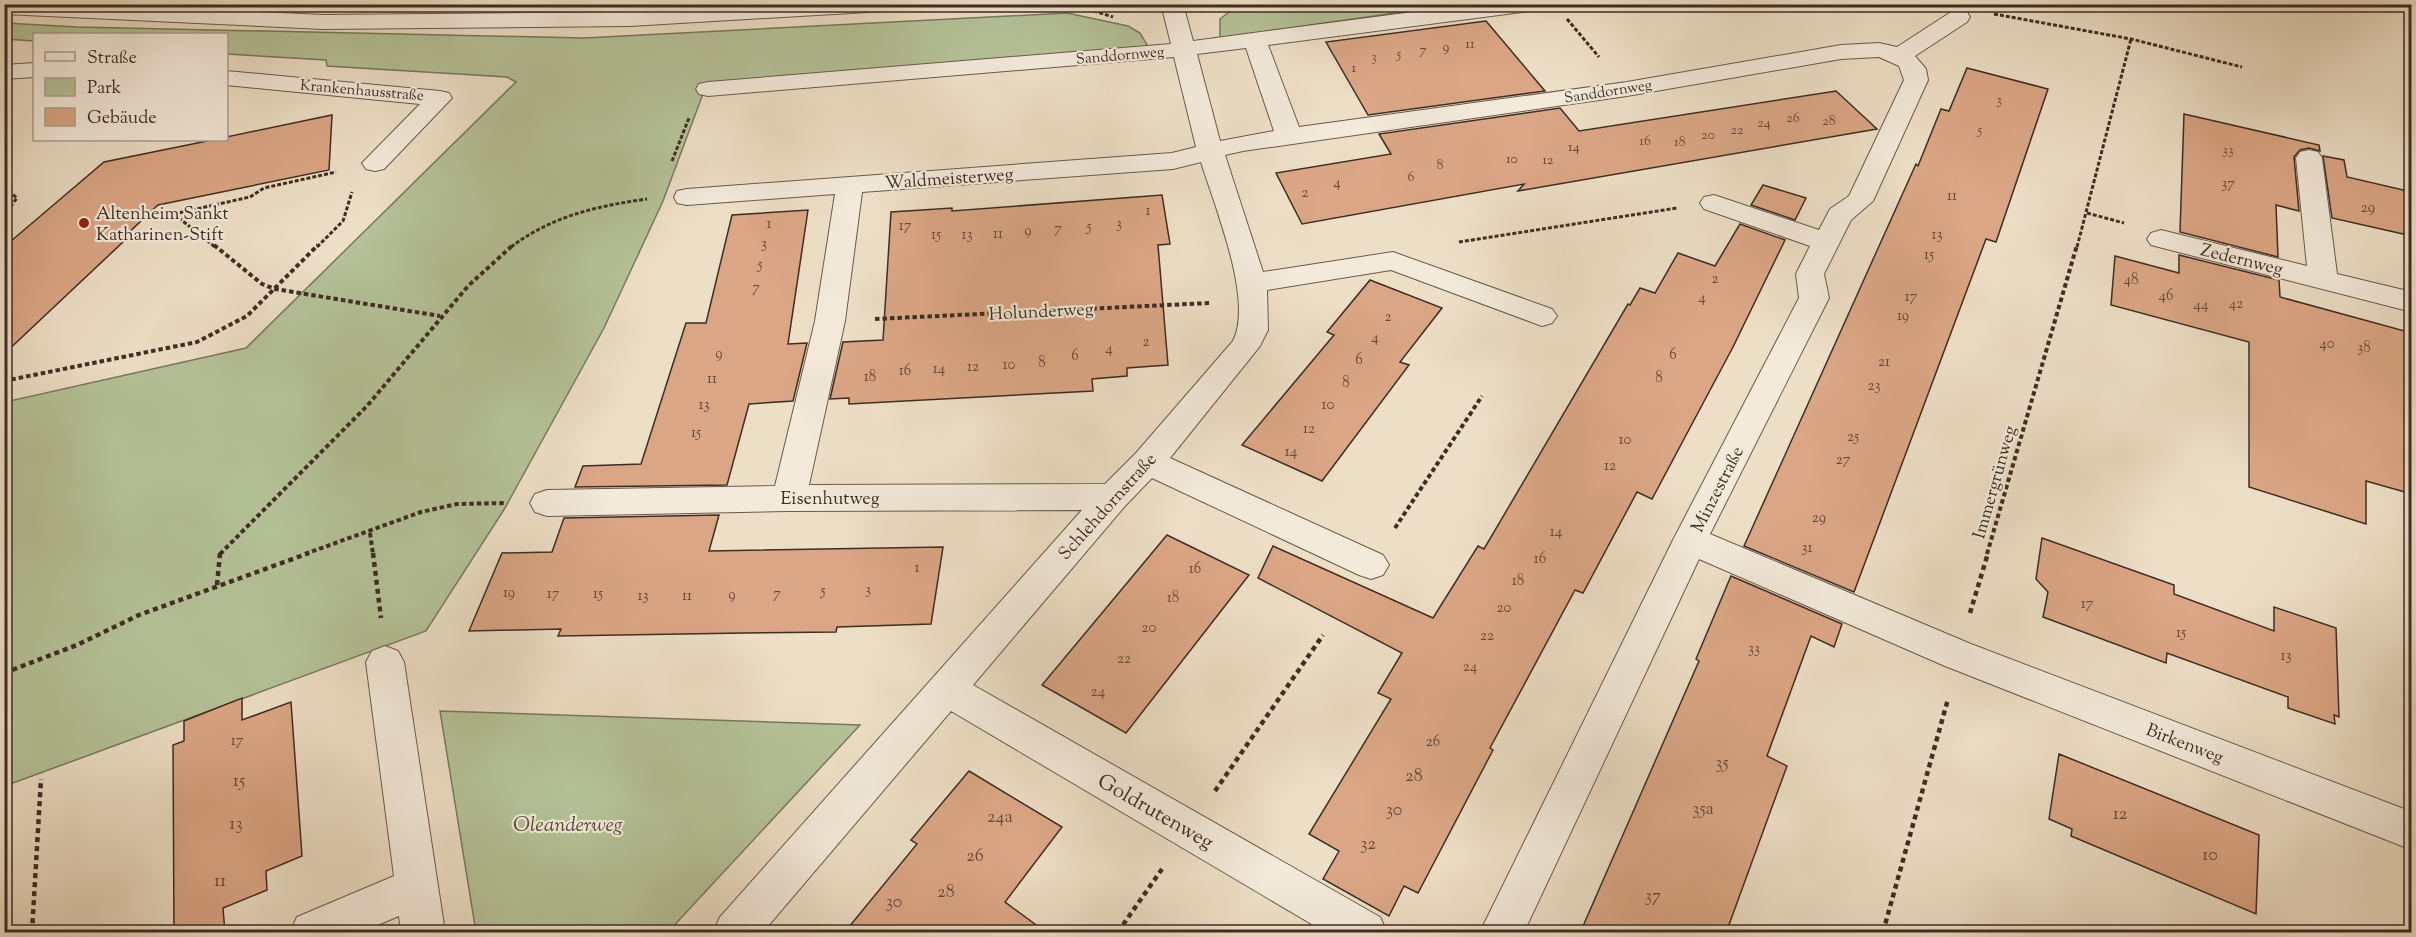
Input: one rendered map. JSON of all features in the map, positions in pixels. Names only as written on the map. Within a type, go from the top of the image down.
[{"type":"street","points":[[4,7],[335,22],[630,19],[885,4]]},
{"type":"street","name":"Schlehdornstraße","points":[[735,933],[1113,497],[1148,462],[1245,346],[1253,330],[1253,292],[1210,150],[1172,4]]},
{"type":"street","name":"Sanddornweg","points":[[708,89],[1184,49],[1530,4]]},
{"type":"street","points":[[1899,56],[1959,17]]},
{"type":"street","points":[[1258,48],[1290,136]]},
{"type":"street","name":"Sanddornweg","points":[[1210,150],[1290,136],[1627,89],[1841,52],[1879,50],[1899,56]]},
{"type":"street","name":"Minzestraße","points":[[1502,933],[1690,540],[1814,298],[1810,274],[1840,215],[1860,201],[1916,80],[1914,69],[1899,56]]},
{"type":"street","points":[[4,72],[33,70]]},
{"type":"street","name":"Krankenhausstraße","points":[[228,78],[440,98],[375,164]]},
{"type":"street","name":"Waldmeisterweg","points":[[687,197],[1173,161],[1210,150]]},
{"type":"street","points":[[2309,158],[2323,280]]},
{"type":"street","points":[[789,498],[830,321],[850,186]]},
{"type":"street","points":[[1714,203],[1826,242]]},
{"type":"street","name":"Zedernweg","points":[[2161,239],[2412,302]]},
{"type":"street","points":[[1253,292],[1393,261],[1542,316]]},
{"type":"street","points":[[1148,462],[1371,565]]},
{"type":"street","name":"Eisenhutweg","points":[[547,503],[789,498],[1113,497]]},
{"type":"street","name":"Birkenweg","points":[[1690,540],[1958,655],[2412,831]]},
{"type":"street","points":[[386,662],[415,888],[423,933]]},
{"type":"street","name":"Goldrutenweg","points":[[947,689],[1365,933]]},
{"type":"street","points":[[312,933],[415,888]]},
{"type":"path","points":[[2402,4],[2412,10]]},
{"type":"path","points":[[1562,13],[1627,89]]},
{"type":"path","points":[[1990,13],[2131,39],[2242,67]]},
{"type":"path","name":"Immergrünweg","points":[[1883,933],[1953,682],[1958,655],[2087,213],[2131,39]]},
{"type":"path","points":[[653,199],[672,161],[699,92],[708,89]]},
{"type":"path","points":[[4,381],[197,342],[247,316],[343,221],[355,184],[375,164]]},
{"type":"path","points":[[375,164],[264,188],[250,198],[174,214],[262,284],[274,289],[440,316]]},
{"type":"path","points":[[4,188],[17,198],[4,215]]},
{"type":"path","points":[[217,585],[220,552],[308,466],[386,384],[467,285],[498,256],[534,231],[589,208],[614,202],[687,197]]},
{"type":"path","points":[[1393,261],[1412,250],[1714,203]]},
{"type":"path","name":"Holunderweg","points":[[830,321],[1253,292]]},
{"type":"path","points":[[1371,565],[1482,396]]},
{"type":"path","points":[[4,674],[77,645],[139,615],[438,507],[457,504],[547,503]]},
{"type":"path","points":[[370,533],[386,662]]},
{"type":"path","points":[[1118,933],[1323,635]]},
{"type":"path","points":[[32,933],[41,779]]},
{"type":"green space","points":[[1238,5],[1451,5],[1220,38],[1220,19]]},
{"type":"green space","points":[[1067,13],[1128,26],[1140,33],[1149,48],[707,83],[663,201],[604,328],[505,508],[426,631],[5,786],[5,402],[246,348],[516,82],[507,77],[327,66],[326,60],[228,54],[228,33],[33,33],[33,41],[5,39],[5,23],[77,27],[584,38]]},
{"type":"green space","name":"Oleanderweg","points":[[440,711],[860,725],[668,932],[476,932]]},
{"type":"building","points":[[1486,21],[1545,91],[1368,115],[1326,42]]},
{"type":"building","points":[[1967,68],[2048,89],[1996,242],[1986,239],[1854,592],[1744,546],[1916,164],[1918,166],[1941,109],[1949,111]]},
{"type":"building","points":[[1836,91],[1877,129],[1518,191],[1524,184],[1302,224],[1276,173],[1391,154],[1379,134],[1560,108],[1579,131]]},
{"type":"building","points":[[2184,114],[2319,145],[2320,151],[2309,148],[2300,150],[2294,157],[2299,211],[2276,205],[2278,257],[2180,232]]},
{"type":"building","name":"Altenheim Sankt Katharinen-Stift","points":[[332,115],[329,170],[158,205],[122,239],[123,242],[4,354],[4,247],[104,162],[207,141],[228,141],[228,137]]},
{"type":"building","points":[[2323,156],[2344,160],[2347,177],[2412,192],[2412,236],[2332,218]]},
{"type":"building","points":[[1763,185],[1806,198],[1795,220],[1751,205]]},
{"type":"building","points":[[1162,195],[1170,244],[1158,245],[1168,365],[1127,368],[1127,376],[1092,379],[1093,391],[849,404],[849,398],[830,399],[843,342],[883,340],[891,212],[952,208],[952,211]]},
{"type":"building","points":[[808,210],[788,344],[807,343],[793,401],[749,404],[727,485],[575,487],[583,466],[641,464],[686,323],[706,323],[732,215]]},
{"type":"building","points":[[1740,224],[1785,240],[1733,347],[1652,499],[1637,492],[1583,593],[1575,590],[1490,748],[1493,750],[1418,893],[1404,886],[1389,916],[1323,879],[1339,851],[1309,834],[1391,699],[1378,693],[1402,653],[1258,578],[1273,546],[1433,618],[1478,546],[1484,549],[1628,304],[1630,305],[1640,288],[1655,293],[1678,253],[1715,266]]},
{"type":"building","points":[[2179,255],[2279,280],[2280,297],[2412,333],[2412,494],[2366,481],[2366,524],[2249,487],[2249,342],[2111,305],[2115,256],[2179,273]]},
{"type":"building","points":[[1370,280],[1442,308],[1400,362],[1409,365],[1322,481],[1242,445],[1334,335],[1327,332]]},
{"type":"building","points":[[719,515],[709,551],[943,547],[931,624],[837,627],[836,632],[558,636],[561,629],[469,631],[502,553],[552,552],[564,518]]},
{"type":"building","points":[[1167,535],[1249,575],[1126,733],[1042,685]]},
{"type":"building","points":[[2042,538],[2174,585],[2174,594],[2274,631],[2274,607],[2336,628],[2339,717],[2334,715],[2335,724],[2288,708],[2288,697],[2167,653],[2166,663],[2043,617],[2048,592],[2036,579]]},
{"type":"building","points":[[1731,576],[1842,624],[1834,647],[1811,636],[1767,756],[1787,766],[1726,933],[1580,933],[1699,661],[1696,659]]},
{"type":"building","points":[[242,698],[242,720],[291,702],[302,856],[266,871],[267,890],[223,908],[225,933],[174,933],[173,745],[184,741],[184,721]]},
{"type":"building","points":[[2059,754],[2259,835],[2256,914],[2071,836],[2072,829],[2049,819]]},
{"type":"building","points":[[969,771],[1062,827],[1005,902],[1047,933],[844,933],[917,844],[911,840]]},
{"type":"place","name":"Altenheim Sankt Katharinen-Stift","points":[[84,223]]}]
